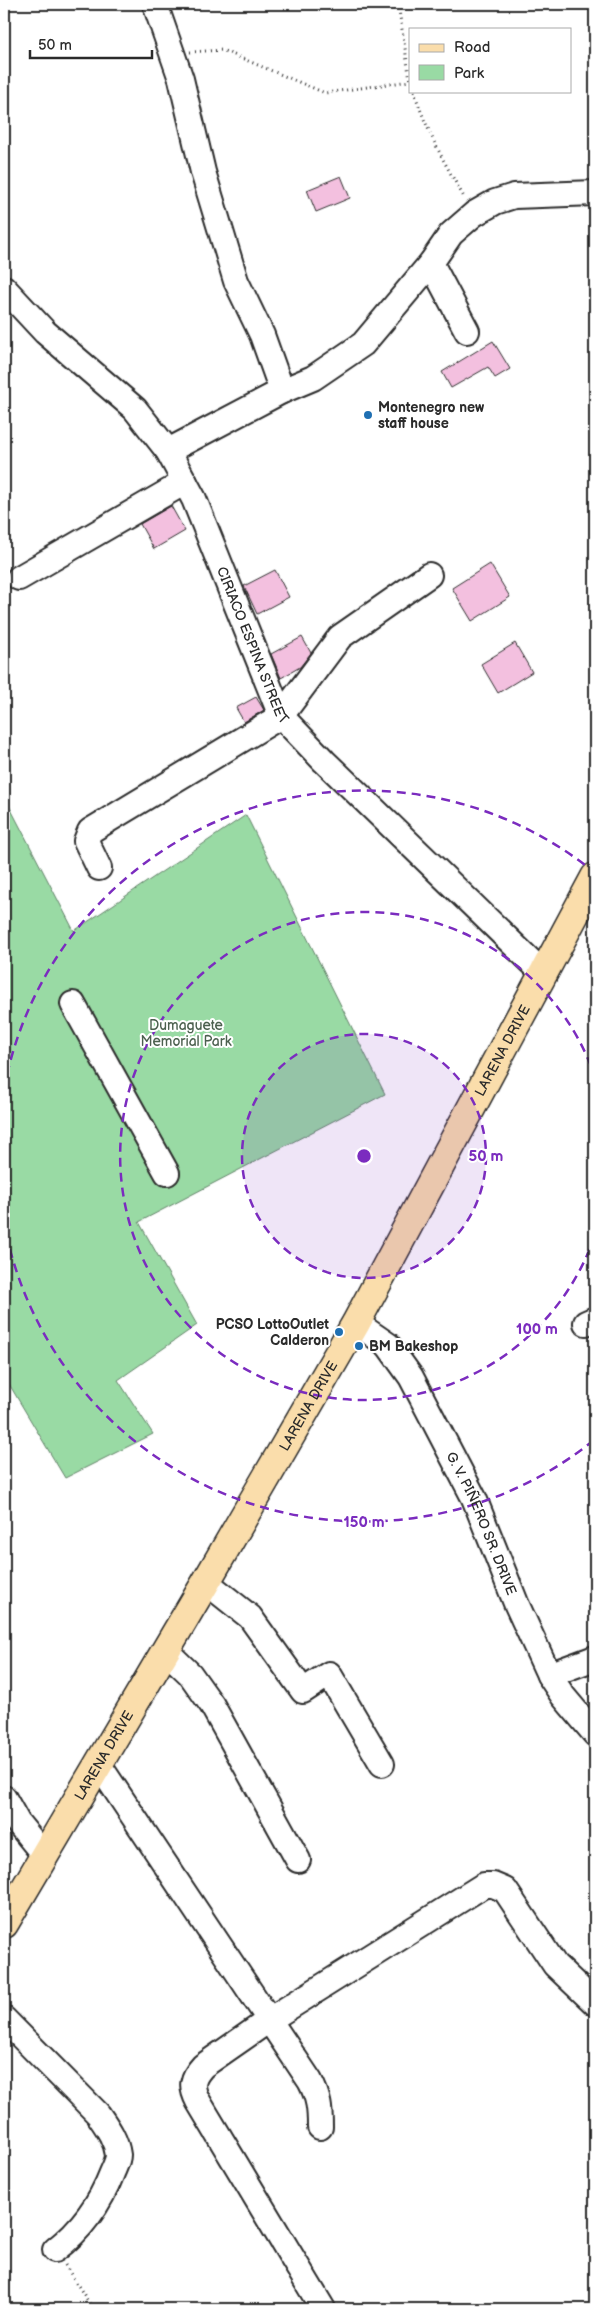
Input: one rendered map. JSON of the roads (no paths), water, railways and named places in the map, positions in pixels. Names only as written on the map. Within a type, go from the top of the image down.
[{"type":"main road","name":"LARENA DRIVE","points":[[4,1924],[166,1651],[356,1323],[595,877]]},
{"type":"street","points":[[155,4],[181,79],[203,172],[236,281],[262,335],[282,391]]},
{"type":"street","points":[[168,452],[282,391],[313,378],[363,344],[431,263],[451,234],[474,214],[494,202],[514,196],[595,193]]},
{"type":"street","points":[[431,263],[467,331]]},
{"type":"street","name":"CIRIACO ESPINA STREET","points":[[4,288],[45,332],[135,409],[168,452],[194,499],[281,716],[324,761],[544,974]]},
{"type":"street","points":[[19,578],[185,482]]},
{"type":"street","points":[[99,868],[86,841],[90,831],[281,716],[340,637],[429,575]]},
{"type":"street","points":[[73,1004],[167,1173]]},
{"type":"street","name":"G. V. PIÑERO SR. DRIVE","points":[[356,1323],[388,1345],[411,1377],[474,1498],[516,1603],[549,1675],[562,1696],[595,1734]]},
{"type":"street","points":[[206,1582],[250,1617],[303,1691],[329,1674],[382,1764]]},
{"type":"street","points":[[166,1651],[190,1674],[212,1705],[298,1860]]},
{"type":"street","points":[[549,1675],[595,1658]]},
{"type":"street","points":[[98,1765],[317,2095],[320,2108],[320,2127]]},
{"type":"street","points":[[4,1798],[18,1823],[44,1855]]},
{"type":"street","points":[[323,2309],[193,2090],[192,2082],[203,2066],[269,2020],[484,1886],[494,1885],[504,1890],[513,1900],[555,1965],[595,2002]]},
{"type":"street","points":[[4,2018],[98,2114],[110,2131],[116,2144],[118,2158],[96,2205],[80,2228],[55,2250]]},
{"type":"place","name":"Montenegro new staff house","points":[[368,415]]},
{"type":"place","name":"PCSO LottoOutlet Calderon","points":[[339,1332]]},
{"type":"place","name":"BM Bakeshop","points":[[359,1346]]},
{"type":"park label","name":"Dumaguete Memorial Park","points":[[186,1034]]}]
